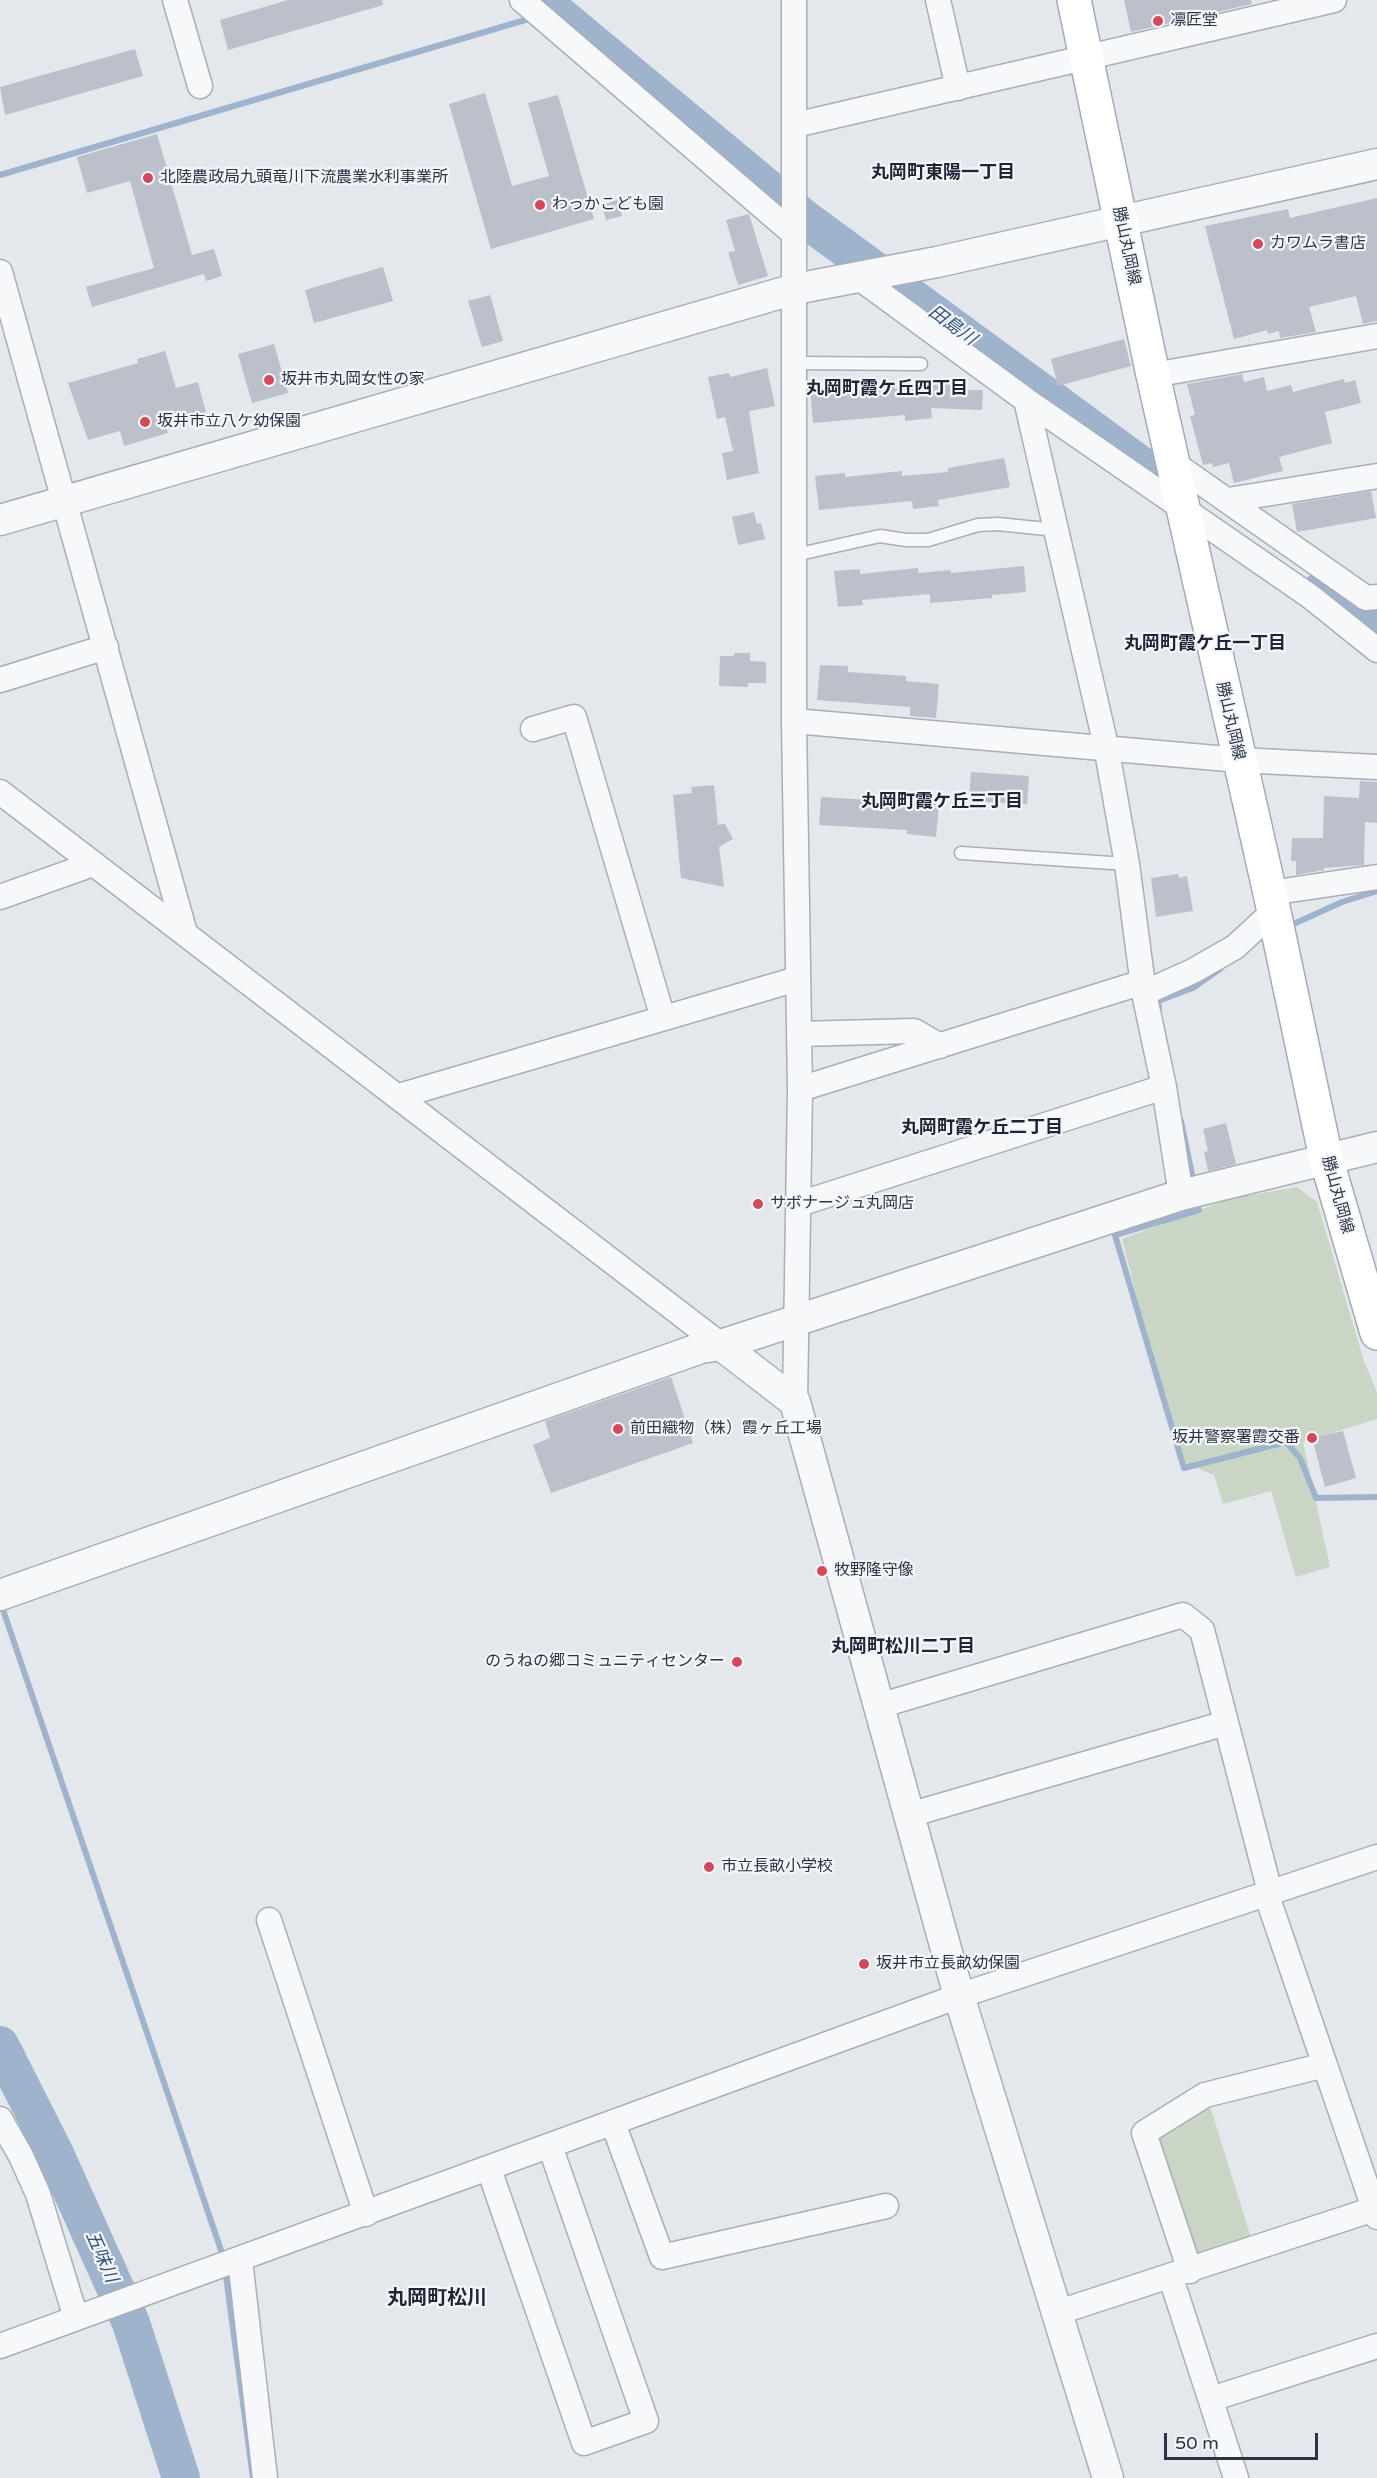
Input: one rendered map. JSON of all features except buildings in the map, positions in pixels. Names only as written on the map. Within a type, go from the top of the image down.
[{"type":"main road","name":"勝山丸岡線","points":[[1074,0],[1153,375],[1272,902],[1326,1158],[1377,1333]]},
{"type":"street","points":[[176,0],[200,86]]},
{"type":"street","points":[[522,0],[793,233]]},
{"type":"street","points":[[794,0],[794,721],[800,1089],[795,1402],[959,1996],[1108,2478]]},
{"type":"street","points":[[938,0],[958,88]]},
{"type":"street","points":[[795,125],[1086,59],[1254,9],[1334,0]]},
{"type":"street","points":[[0,520],[795,289],[1377,164]]},
{"type":"street","points":[[0,272],[185,933]]},
{"type":"street","points":[[858,277],[1026,400],[1311,597],[1377,650]]},
{"type":"street","points":[[1153,375],[1377,336]]},
{"type":"street","points":[[1026,400],[1106,746],[1127,864],[1143,987],[1164,1087],[1181,1195]]},
{"type":"street","points":[[1172,462],[1366,598],[1377,597]]},
{"type":"street","points":[[1228,500],[1377,476]]},
{"type":"street","points":[[0,680],[106,647]]},
{"type":"street","points":[[532,729],[574,717],[663,1018]]},
{"type":"street","points":[[794,721],[1106,746],[1239,760],[1377,767]]},
{"type":"street","points":[[0,792],[795,1402]]},
{"type":"street","points":[[0,897],[93,864]]},
{"type":"street","points":[[800,1089],[1193,971],[1235,946],[1272,902],[1377,877]]},
{"type":"street","points":[[399,1096],[797,979]]},
{"type":"street","points":[[798,1034],[915,1031],[940,1046]]},
{"type":"street","points":[[799,1204],[1164,1087]]},
{"type":"street","points":[[0,1595],[690,1352],[721,1345],[1181,1195],[1377,1147]]},
{"type":"street","points":[[879,1706],[1183,1615],[1202,1630],[1268,1893],[1376,2211],[1056,2313]]},
{"type":"street","points":[[909,1815],[1226,1723]]},
{"type":"street","points":[[0,2346],[959,1996],[1377,1857]]},
{"type":"street","points":[[269,1920],[366,2214]]},
{"type":"street","points":[[1236,2478],[1211,2399],[1144,2133],[1204,2095],[1325,2065]]},
{"type":"street","points":[[0,2119],[21,2156],[38,2194],[78,2317]]},
{"type":"street","points":[[613,2123],[662,2257],[886,2206]]},
{"type":"street","points":[[489,2169],[584,2443],[646,2421],[550,2146]]},
{"type":"street","points":[[240,2260],[265,2478]]},
{"type":"street","points":[[1211,2399],[1377,2346]]},
{"type":"lane","points":[[795,363],[921,364]]},
{"type":"lane","points":[[795,555],[880,536],[917,541],[928,540],[978,525],[998,524],[1056,530]]},
{"type":"lane","points":[[961,854],[1127,864]]},
{"type":"green space","points":[[1297,1187],[1317,1202],[1363,1358],[1377,1393],[1377,1419],[1303,1442],[1330,1567],[1296,1577],[1271,1491],[1223,1504],[1214,1475],[1178,1460],[1122,1239],[1229,1199]]},
{"type":"green space","points":[[1210,2106],[1251,2238],[1191,2258],[1151,2135]]},
{"type":"waterway","name":"田島川","points":[[541,0],[805,219],[1168,485]]},
{"type":"waterway","points":[[0,175],[532,18]]},
{"type":"waterway","name":"田島川","points":[[1319,592],[1377,633]]},
{"type":"waterway","points":[[1287,927],[1342,902],[1377,891]]},
{"type":"waterway","points":[[1159,1008],[1158,1001],[1193,988],[1220,969]]},
{"type":"waterway","points":[[1181,1121],[1194,1184]]},
{"type":"waterway","points":[[1197,1200],[1199,1210],[1115,1235],[1184,1468],[1286,1442],[1300,1458],[1316,1498],[1377,1497]]},
{"type":"waterway","points":[[1,1604],[224,2259]]},
{"type":"waterway","name":"五味川","points":[[0,2045],[55,2154],[131,2323],[181,2478]]},
{"type":"waterway","points":[[225,2269],[253,2478]]},
{"type":"place","name":"凛匠堂","points":[[1158,21]]},
{"type":"place","name":"北陸農政局九頭竜川下流農業水利事業所","points":[[148,178]]},
{"type":"place","name":"わっかこども園","points":[[540,205]]},
{"type":"place","name":"カワムラ書店","points":[[1258,244]]},
{"type":"place","name":"坂井市丸岡女性の家","points":[[269,380]]},
{"type":"place","name":"坂井市立八ケ幼保園","points":[[145,422]]},
{"type":"place","name":"サボナージュ丸岡店","points":[[758,1204]]},
{"type":"place","name":"前田織物（株）霞ヶ丘工場","points":[[618,1429]]},
{"type":"place","name":"坂井警察署霞交番","points":[[1312,1438]]},
{"type":"place","name":"牧野隆守像","points":[[822,1571]]},
{"type":"place","name":"のうねの郷コミュニティセンター","points":[[737,1662]]},
{"type":"place","name":"市立長畝小学校","points":[[709,1867]]},
{"type":"place","name":"坂井市立長畝幼保園","points":[[864,1964]]},
{"type":"district","name":"丸岡町東陽一丁目","points":[[943,173]]},
{"type":"district","name":"丸岡町霞ケ丘四丁目","points":[[887,389]]},
{"type":"district","name":"丸岡町霞ケ丘一丁目","points":[[1205,644]]},
{"type":"district","name":"丸岡町霞ケ丘三丁目","points":[[942,802]]},
{"type":"district","name":"丸岡町霞ケ丘二丁目","points":[[982,1128]]},
{"type":"district","name":"丸岡町松川二丁目","points":[[903,1647]]},
{"type":"district","name":"丸岡町松川","points":[[437,2299]]}]
